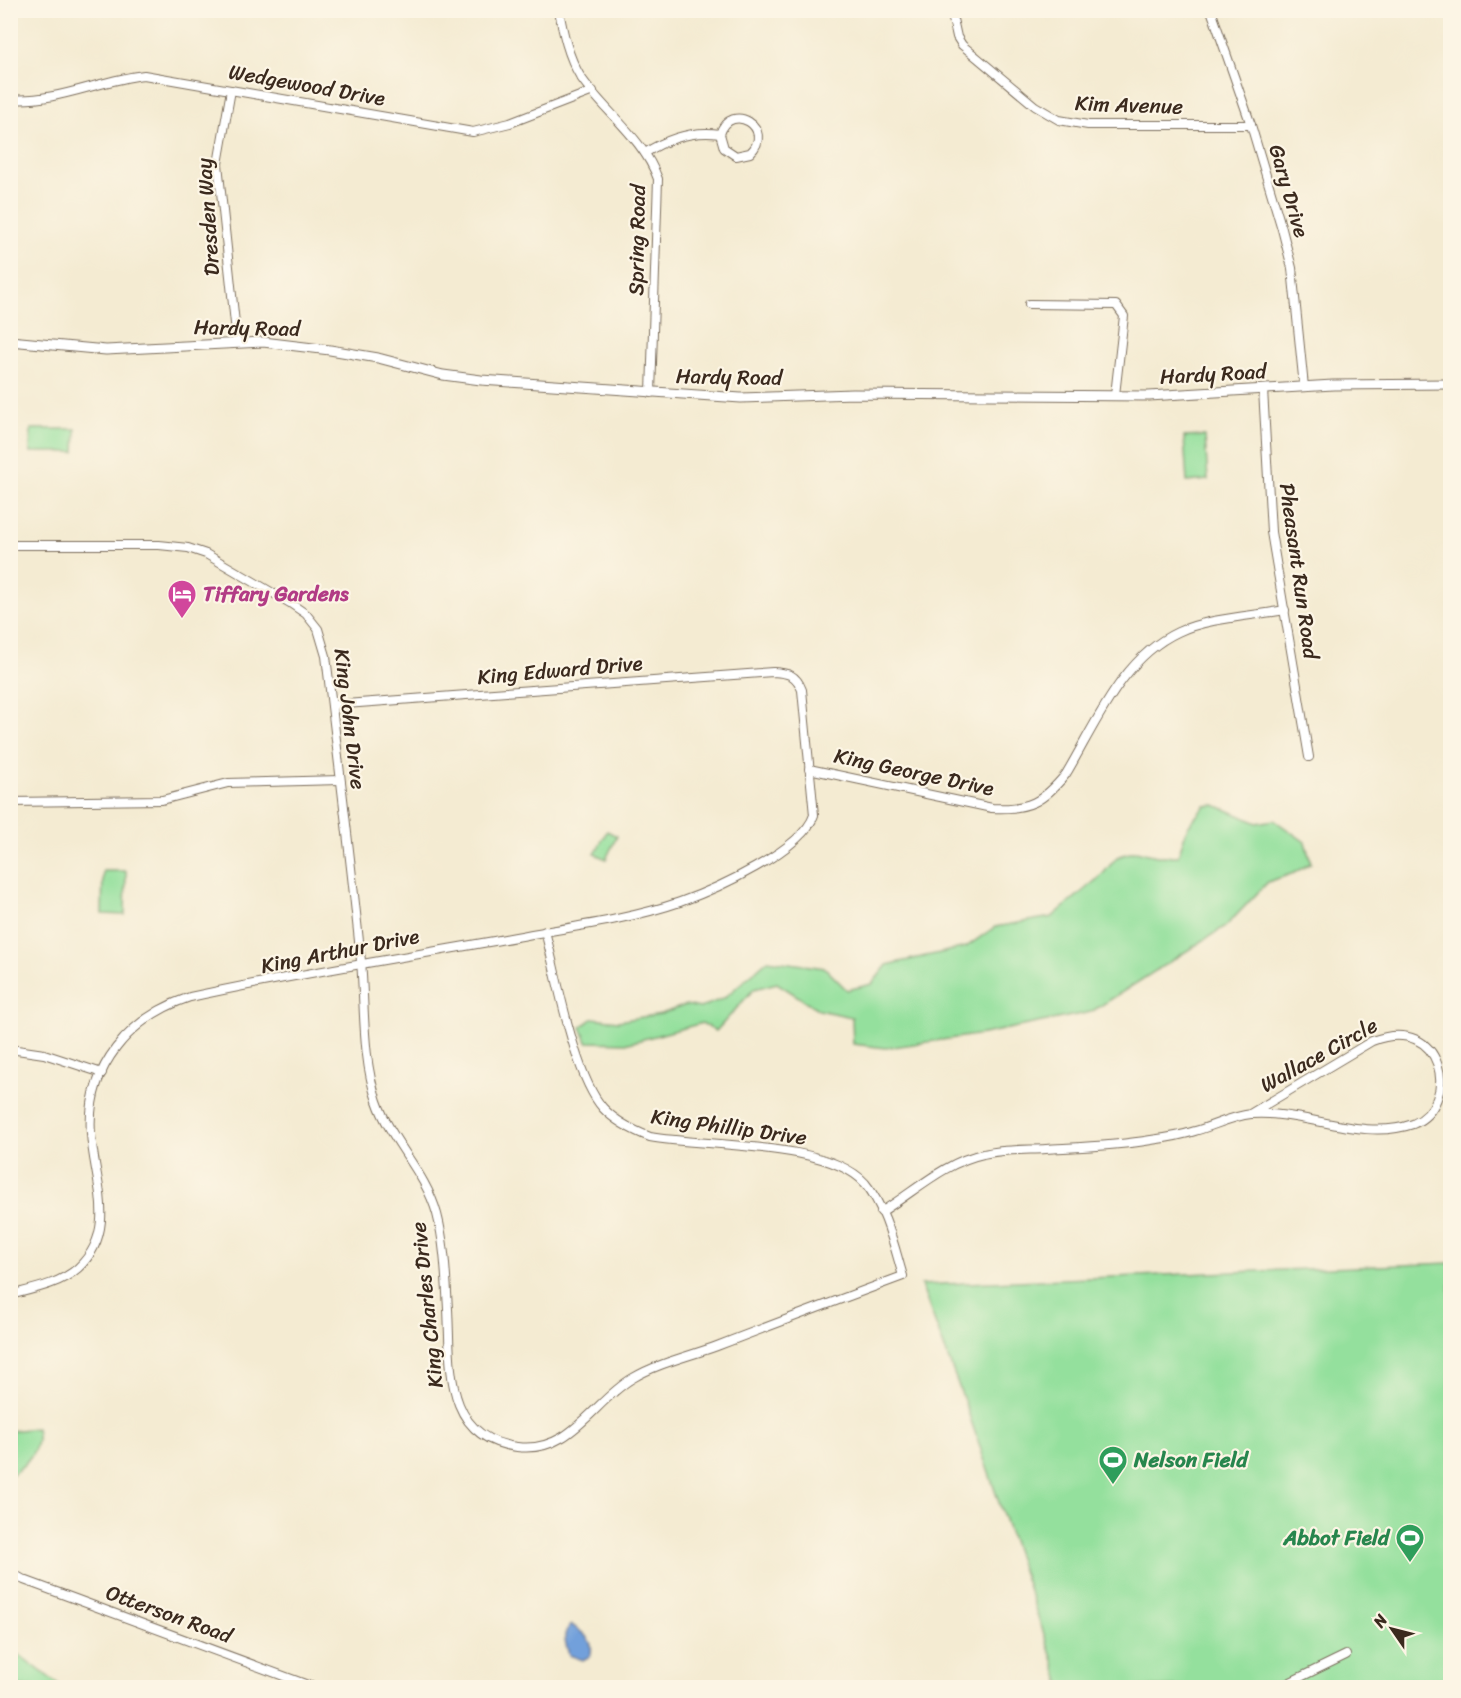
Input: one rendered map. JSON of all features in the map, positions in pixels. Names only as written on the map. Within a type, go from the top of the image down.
[{"type":"street","name":"Spring Road","points":[[559,10],[565,43],[577,69],[592,91],[645,153],[654,169],[659,189],[651,393]]},
{"type":"street","name":"Kim Avenue","points":[[951,10],[957,37],[962,45],[1035,106],[1059,120],[1088,125],[1251,125]]},
{"type":"street","name":"Gary Drive","points":[[1211,10],[1251,125],[1292,268],[1304,387]]},
{"type":"street","name":"Wedgewood Drive","points":[[10,99],[31,100],[49,97],[124,77],[144,75],[473,132],[510,123],[592,91]]},
{"type":"street","name":"Dresden Way","points":[[231,90],[218,164],[237,342]]},
{"type":"street","points":[[743,118],[755,126],[758,141],[750,153],[736,156],[724,148],[720,134],[728,121],[743,118]]},
{"type":"street","points":[[645,153],[671,138],[707,133],[720,134]]},
{"type":"street","points":[[1029,304],[1116,305],[1122,310],[1124,316],[1115,395]]},
{"type":"street","name":"Hardy Road","points":[[10,341],[106,350],[263,342],[378,358],[443,375],[481,380],[741,398],[862,394],[1044,397],[1450,384]]},
{"type":"street","name":"Pheasant Run Road","points":[[1263,389],[1271,532],[1309,757]]},
{"type":"street","name":"King John Drive","points":[[10,545],[159,545],[188,548],[206,555],[290,603],[306,615],[322,638],[332,705],[361,965]]},
{"type":"street","name":"King George Drive","points":[[809,769],[992,808],[1012,809],[1030,805],[1054,788],[1066,774],[1127,674],[1147,651],[1179,631],[1285,610]]},
{"type":"street","name":"King Edward Drive","points":[[332,705],[772,672],[791,673]]},
{"type":"street","name":"King Arthur Drive","points":[[10,1295],[65,1276],[86,1258],[98,1239],[102,1225],[102,1203],[91,1125],[93,1105],[102,1073],[124,1036],[146,1017],[171,1003],[209,993],[545,931],[679,902],[732,879],[806,833],[814,815],[802,690],[799,681],[791,673]]},
{"type":"street","points":[[10,802],[162,800],[228,783],[340,780]]},
{"type":"street","name":"King Phillip Drive","points":[[545,931],[586,1082],[601,1106],[615,1119],[650,1137],[785,1152],[832,1162],[864,1183],[881,1212],[903,1276]]},
{"type":"street","name":"King Charles Drive","points":[[361,965],[370,1073],[377,1102],[427,1186],[437,1213],[445,1269],[453,1389],[464,1415],[486,1436],[514,1447],[537,1447],[552,1443],[572,1432],[636,1376],[903,1276]]},
{"type":"street","name":"Wallace Circle","points":[[881,1212],[947,1168],[983,1154],[1148,1141],[1176,1136],[1250,1114],[1372,1041],[1390,1035],[1410,1036],[1427,1044],[1440,1059],[1443,1068],[1445,1088],[1439,1106],[1425,1119],[1407,1126],[1358,1127],[1250,1114]]},
{"type":"street","points":[[10,1049],[44,1054],[102,1073]]},
{"type":"street","name":"Otterson Road","points":[[10,1572],[24,1580],[316,1688]]},
{"type":"street","points":[[1278,1688],[1346,1655]]},
{"type":"green space","points":[[31,429],[76,429],[75,452],[30,452]]},
{"type":"green space","points":[[1205,436],[1208,480],[1187,482],[1184,437]]},
{"type":"green space","points":[[1215,805],[1257,823],[1274,820],[1305,842],[1311,863],[1294,873],[1268,882],[1226,926],[1091,1012],[983,1034],[886,1048],[853,1044],[852,1017],[819,1010],[777,983],[754,989],[716,1031],[702,1023],[629,1043],[587,1042],[581,1027],[593,1018],[618,1021],[661,1014],[686,1005],[700,1008],[724,998],[768,960],[825,968],[847,990],[872,984],[887,965],[966,947],[995,927],[1052,917],[1102,875],[1117,857],[1136,851],[1157,856],[1178,856],[1188,826],[1205,806]]},
{"type":"green space","points":[[607,831],[617,836],[606,859],[595,854]]},
{"type":"green space","points":[[103,871],[126,871],[125,915],[102,914]]},
{"type":"green space","points":[[1450,1263],[1450,1687],[1062,1687],[965,1403],[921,1285]]},
{"type":"green space","points":[[36,1428],[35,1449],[22,1466],[11,1475],[11,1431]]},
{"type":"green space","points":[[10,1648],[62,1687],[11,1687]]},
{"type":"water","points":[[572,1625],[590,1642],[590,1656],[583,1660],[569,1655],[565,1635]]},
{"type":"place","name":"Tiffary Gardens","points":[[182,620]]},
{"type":"place","name":"Nelson Field","points":[[1113,1486]]},
{"type":"place","name":"Abbot Field","points":[[1410,1564]]}]
